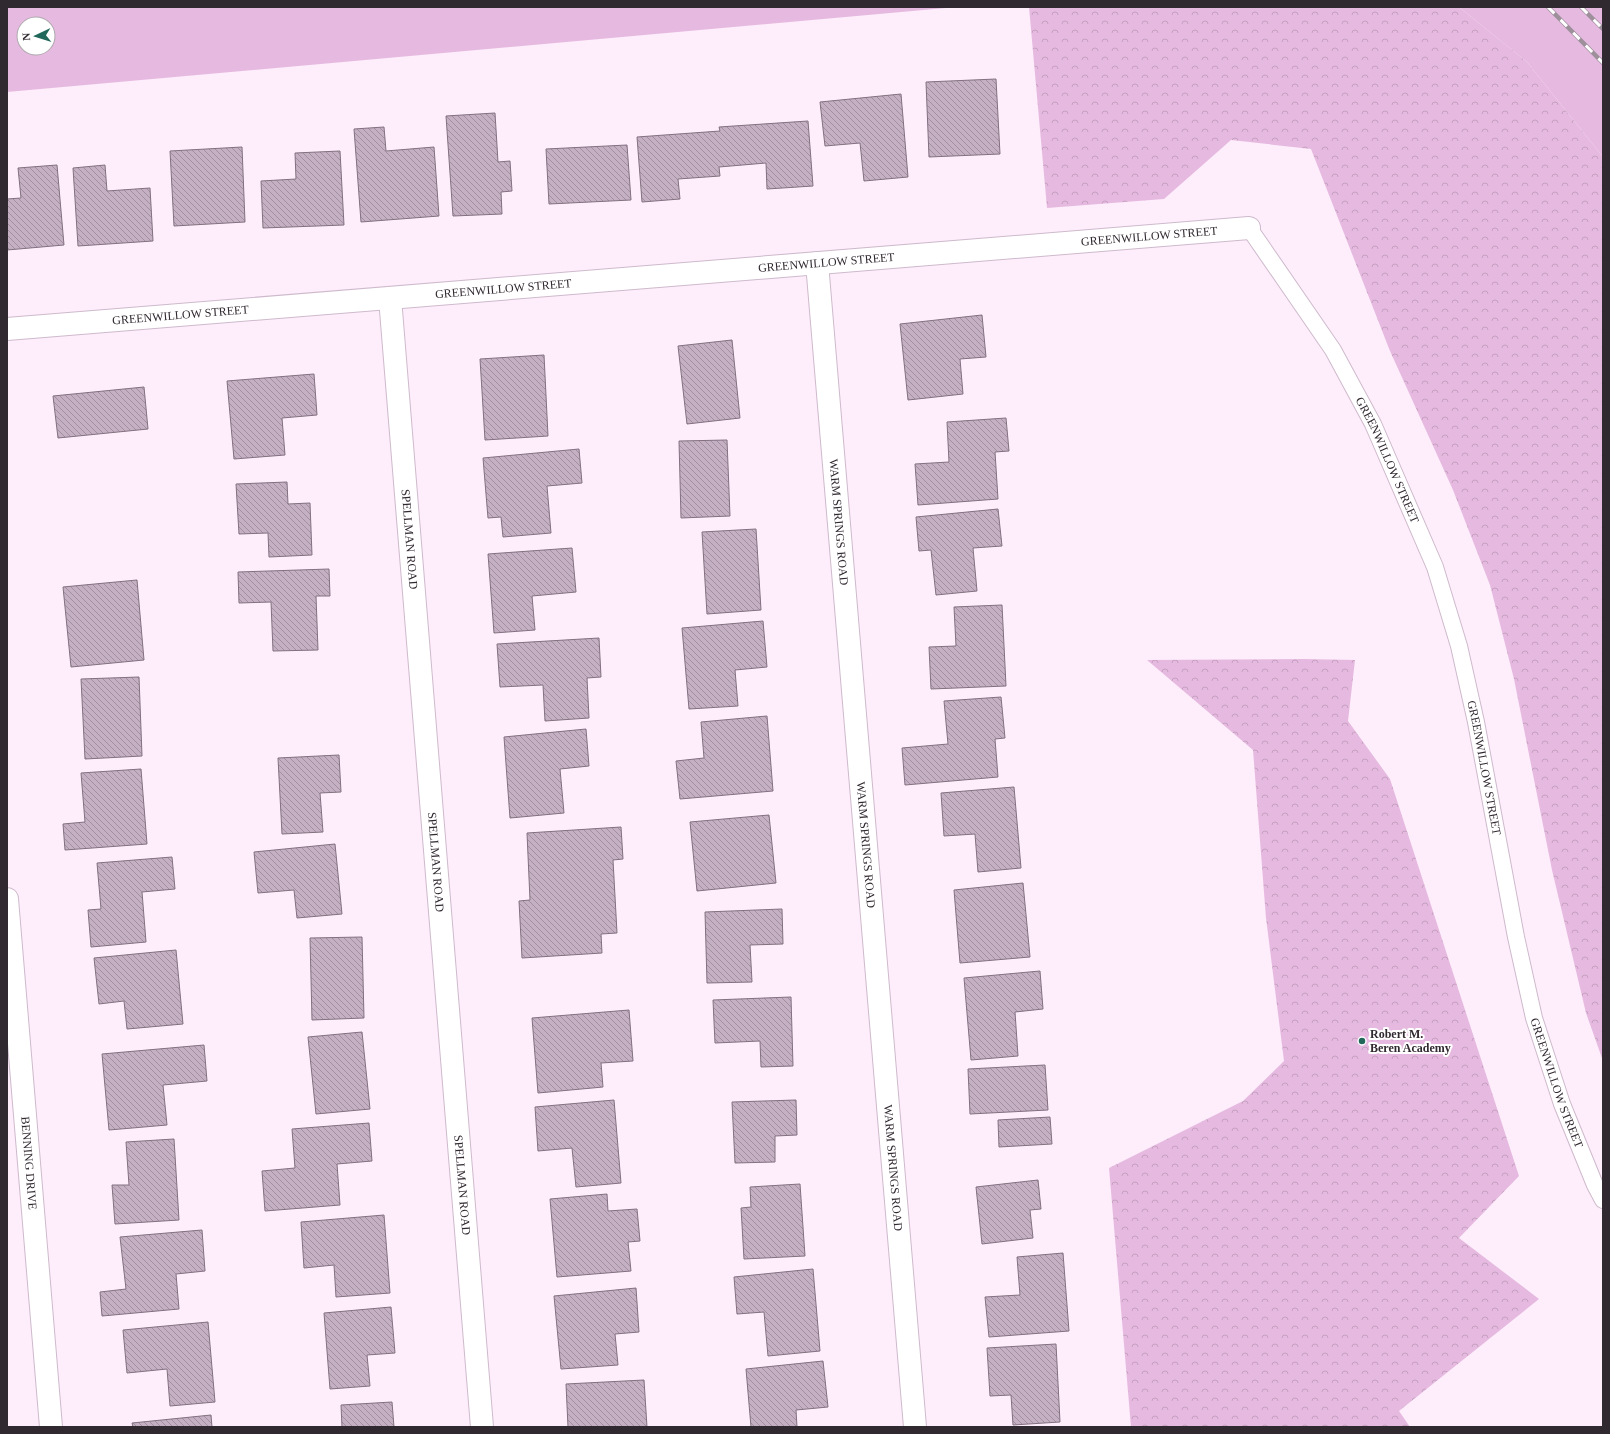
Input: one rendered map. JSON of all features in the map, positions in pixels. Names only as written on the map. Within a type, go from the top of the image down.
[{"type":"street","name":"GREENWILLOW STREET","points":[[7,329],[1249,228]]},
{"type":"street","name":"WARM SPRINGS ROAD","points":[[818,264],[915,1427]]},
{"type":"street","name":"SPELLMAN ROAD","points":[[390,298],[482,1427]]},
{"type":"street","name":"BENNING DRIVE","points":[[7,899],[51,1427]]},
{"type":"lane","name":"GREENWILLOW STREET","points":[[1249,228],[1332,350],[1373,424],[1435,567],[1459,646],[1476,722],[1516,937],[1534,1018],[1562,1104],[1595,1185],[1603,1200]]},
{"type":"green space","points":[[7,7],[957,7],[7,92]]},
{"type":"green space","points":[[1029,7],[1459,7],[1527,62],[1603,157],[1603,1061],[1586,1013],[1552,870],[1514,679],[1490,585],[1453,490],[1390,351],[1311,149],[1231,140],[1164,199],[1047,208]]},
{"type":"green space","points":[[1459,7],[1603,7],[1603,157],[1527,62]]},
{"type":"green space","points":[[1147,660],[1355,660],[1348,721],[1390,779],[1519,1176],[1459,1238],[1539,1299],[1399,1411],[1410,1427],[1131,1427],[1109,1168],[1243,1101],[1284,1061],[1266,918],[1253,750]]},
{"type":"building","points":[[996,79],[1000,154],[929,157],[926,82]]},
{"type":"building","points":[[901,94],[908,177],[864,181],[860,143],[825,146],[820,102]]},
{"type":"building","points":[[495,113],[498,162],[510,161],[512,191],[501,192],[502,214],[453,216],[446,116]]},
{"type":"building","points":[[808,121],[813,186],[767,189],[766,163],[719,167],[720,176],[678,179],[680,199],[642,202],[637,137],[720,131],[719,127]]},
{"type":"building","points":[[384,127],[386,151],[434,147],[439,216],[361,222],[354,129]]},
{"type":"building","points":[[627,145],[631,200],[549,204],[546,149]]},
{"type":"building","points":[[242,147],[245,222],[174,226],[170,151]]},
{"type":"building","points":[[340,151],[344,225],[263,228],[261,181],[296,179],[295,153]]},
{"type":"building","points":[[57,165],[64,245],[7,250],[7,199],[21,198],[18,168]]},
{"type":"building","points":[[105,165],[107,191],[150,188],[153,241],[78,246],[73,168]]},
{"type":"building","points":[[982,315],[986,357],[960,359],[963,394],[908,400],[900,324]]},
{"type":"building","points":[[732,340],[740,418],[687,424],[678,346]]},
{"type":"building","points":[[544,355],[548,436],[485,440],[480,359]]},
{"type":"building","points":[[314,374],[317,415],[282,418],[285,455],[234,459],[227,381]]},
{"type":"building","points":[[144,387],[148,429],[58,438],[53,396]]},
{"type":"building","points":[[1006,418],[1009,451],[995,452],[998,499],[918,505],[915,464],[949,462],[947,422]]},
{"type":"building","points":[[727,440],[730,516],[681,518],[679,441]]},
{"type":"building","points":[[579,449],[582,483],[547,486],[551,533],[503,537],[501,517],[488,518],[483,458]]},
{"type":"building","points":[[287,482],[288,504],[310,503],[312,555],[269,557],[268,533],[239,534],[236,484]]},
{"type":"building","points":[[998,509],[1002,546],[973,548],[977,591],[936,595],[931,550],[919,551],[916,517]]},
{"type":"building","points":[[756,529],[761,610],[707,614],[702,532]]},
{"type":"building","points":[[572,548],[576,592],[532,596],[535,630],[494,633],[488,554]]},
{"type":"building","points":[[329,569],[330,596],[316,596],[318,650],[273,651],[271,602],[239,603],[238,572]]},
{"type":"building","points":[[137,580],[144,660],[71,667],[63,587]]},
{"type":"building","points":[[1002,605],[1006,686],[931,689],[929,647],[956,646],[954,607]]},
{"type":"building","points":[[763,621],[767,667],[735,670],[738,706],[689,709],[682,628]]},
{"type":"building","points":[[599,638],[601,677],[587,678],[589,718],[545,721],[543,685],[500,687],[497,644]]},
{"type":"building","points":[[139,677],[142,756],[85,759],[81,679]]},
{"type":"building","points":[[1001,697],[1005,738],[995,739],[998,777],[905,785],[902,748],[948,744],[944,701]]},
{"type":"building","points":[[767,716],[773,791],[680,799],[676,761],[704,758],[701,722]]},
{"type":"building","points":[[586,729],[589,766],[560,769],[564,813],[510,818],[504,737]]},
{"type":"building","points":[[339,755],[341,792],[320,793],[323,832],[282,834],[278,758]]},
{"type":"building","points":[[141,769],[147,844],[65,850],[63,824],[85,822],[81,773]]},
{"type":"building","points":[[1014,787],[1021,868],[978,872],[975,834],[944,836],[941,793]]},
{"type":"building","points":[[769,815],[776,883],[697,891],[690,822]]},
{"type":"building","points":[[621,827],[623,859],[613,860],[617,933],[601,934],[602,953],[522,958],[519,901],[530,900],[527,833]]},
{"type":"building","points":[[335,844],[342,914],[297,918],[294,890],[258,893],[254,852]]},
{"type":"building","points":[[172,857],[175,889],[142,892],[146,942],[91,947],[88,910],[101,909],[97,863]]},
{"type":"building","points":[[1023,883],[1030,957],[960,963],[954,890]]},
{"type":"building","points":[[782,909],[783,944],[750,945],[752,982],[707,983],[705,912]]},
{"type":"building","points":[[362,937],[364,1018],[312,1020],[310,938]]},
{"type":"building","points":[[176,950],[183,1024],[127,1029],[124,1001],[99,1004],[94,958]]},
{"type":"building","points":[[1040,971],[1043,1009],[1015,1012],[1018,1056],[971,1060],[964,978]]},
{"type":"building","points":[[791,997],[793,1066],[761,1067],[760,1041],[715,1043],[713,1000]]},
{"type":"building","points":[[629,1010],[633,1061],[601,1063],[603,1087],[538,1093],[532,1018]]},
{"type":"building","points":[[362,1032],[370,1109],[316,1114],[308,1037]]},
{"type":"building","points":[[204,1045],[207,1081],[163,1085],[167,1125],[109,1130],[102,1054]]},
{"type":"building","points":[[1045,1065],[1048,1110],[970,1114],[968,1069]]},
{"type":"building","points":[[614,1100],[621,1183],[576,1187],[572,1148],[538,1151],[535,1107]]},
{"type":"building","points":[[796,1100],[797,1135],[775,1136],[775,1162],[735,1163],[732,1102]]},
{"type":"building","points":[[1050,1117],[1052,1144],[999,1147],[998,1120]]},
{"type":"building","points":[[369,1123],[372,1161],[337,1164],[340,1205],[265,1211],[262,1171],[295,1168],[292,1129]]},
{"type":"building","points":[[174,1139],[179,1220],[115,1224],[112,1185],[129,1185],[126,1142]]},
{"type":"building","points":[[1038,1180],[1041,1209],[1030,1210],[1033,1238],[982,1244],[976,1187]]},
{"type":"building","points":[[800,1184],[805,1256],[744,1259],[741,1208],[751,1207],[750,1187]]},
{"type":"building","points":[[607,1194],[608,1211],[637,1209],[640,1241],[628,1242],[631,1271],[557,1277],[550,1199]]},
{"type":"building","points":[[384,1215],[390,1293],[336,1297],[334,1265],[304,1268],[301,1222]]},
{"type":"building","points":[[202,1230],[205,1271],[176,1274],[179,1309],[102,1316],[100,1292],[126,1289],[120,1237]]},
{"type":"building","points":[[1063,1253],[1069,1331],[989,1337],[985,1297],[1020,1295],[1017,1257]]},
{"type":"building","points":[[813,1269],[820,1351],[768,1356],[764,1312],[737,1314],[734,1277]]},
{"type":"building","points":[[636,1288],[639,1332],[615,1334],[618,1365],[561,1369],[554,1296]]},
{"type":"building","points":[[391,1307],[395,1353],[367,1355],[370,1386],[330,1389],[324,1313]]},
{"type":"building","points":[[208,1322],[215,1402],[170,1406],[167,1369],[127,1373],[123,1330]]},
{"type":"building","points":[[1056,1344],[1060,1422],[1013,1425],[1011,1395],[990,1396],[987,1348]]},
{"type":"building","points":[[823,1361],[828,1407],[796,1410],[797,1427],[751,1427],[746,1369]]},
{"type":"building","points":[[644,1380],[647,1427],[568,1427],[566,1384]]},
{"type":"building","points":[[392,1402],[394,1427],[342,1427],[341,1405]]},
{"type":"building","points":[[211,1415],[212,1427],[133,1427],[132,1423]]},
{"type":"railway","points":[[1548,7],[1603,63]]},
{"type":"railway","points":[[1581,7],[1603,29]]},
{"type":"place","name":"Robert M. Beren Academy","points":[[1362,1041]]}]
